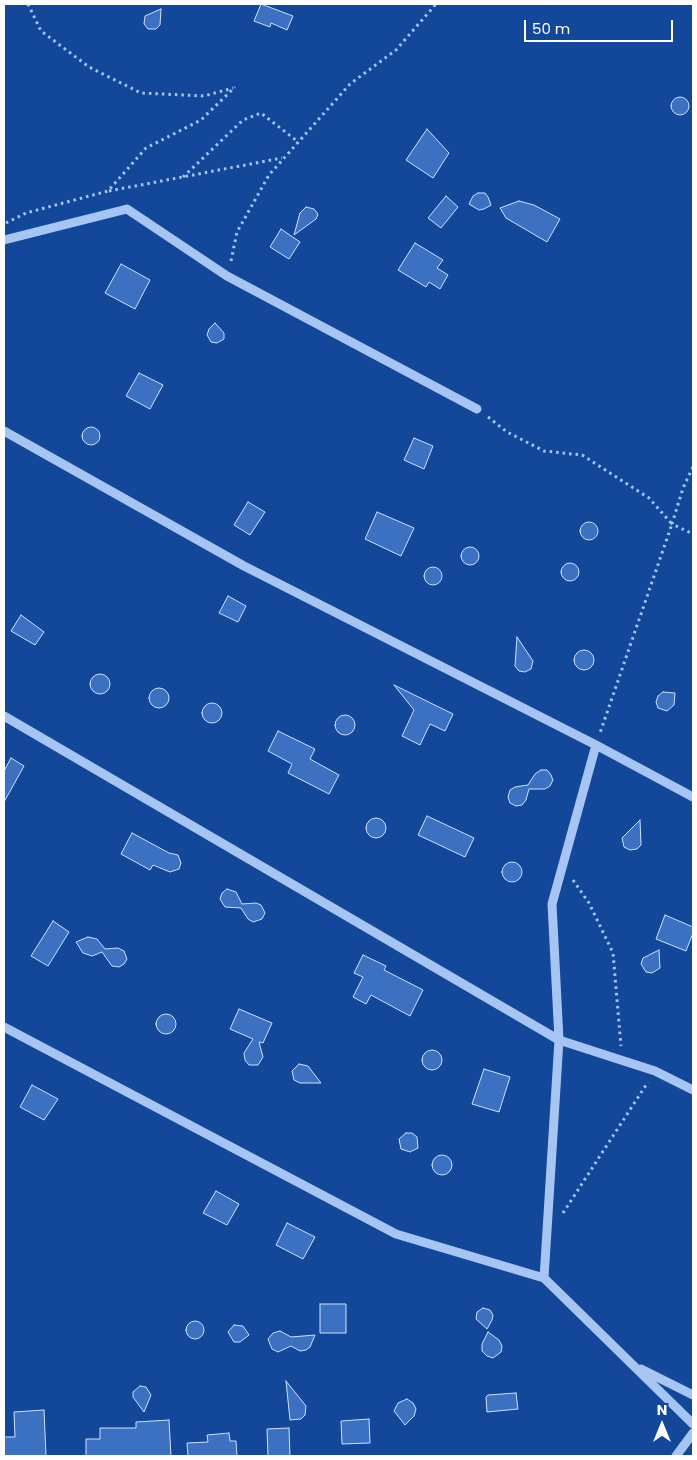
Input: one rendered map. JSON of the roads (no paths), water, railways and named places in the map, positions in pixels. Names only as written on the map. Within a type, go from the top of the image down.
[{"type":"street","points":[[4,240],[127,209],[227,276],[477,409]]},
{"type":"street","points":[[4,431],[244,566],[596,745],[693,797]]},
{"type":"street","points":[[4,716],[560,1040],[655,1071],[693,1090]]},
{"type":"street","points":[[544,1278],[560,1040],[552,904],[596,745]]},
{"type":"street","points":[[4,1027],[396,1234],[544,1278],[693,1424]]},
{"type":"street","points":[[634,1366],[693,1395]]},
{"type":"street","points":[[676,1456],[693,1433]]}]
